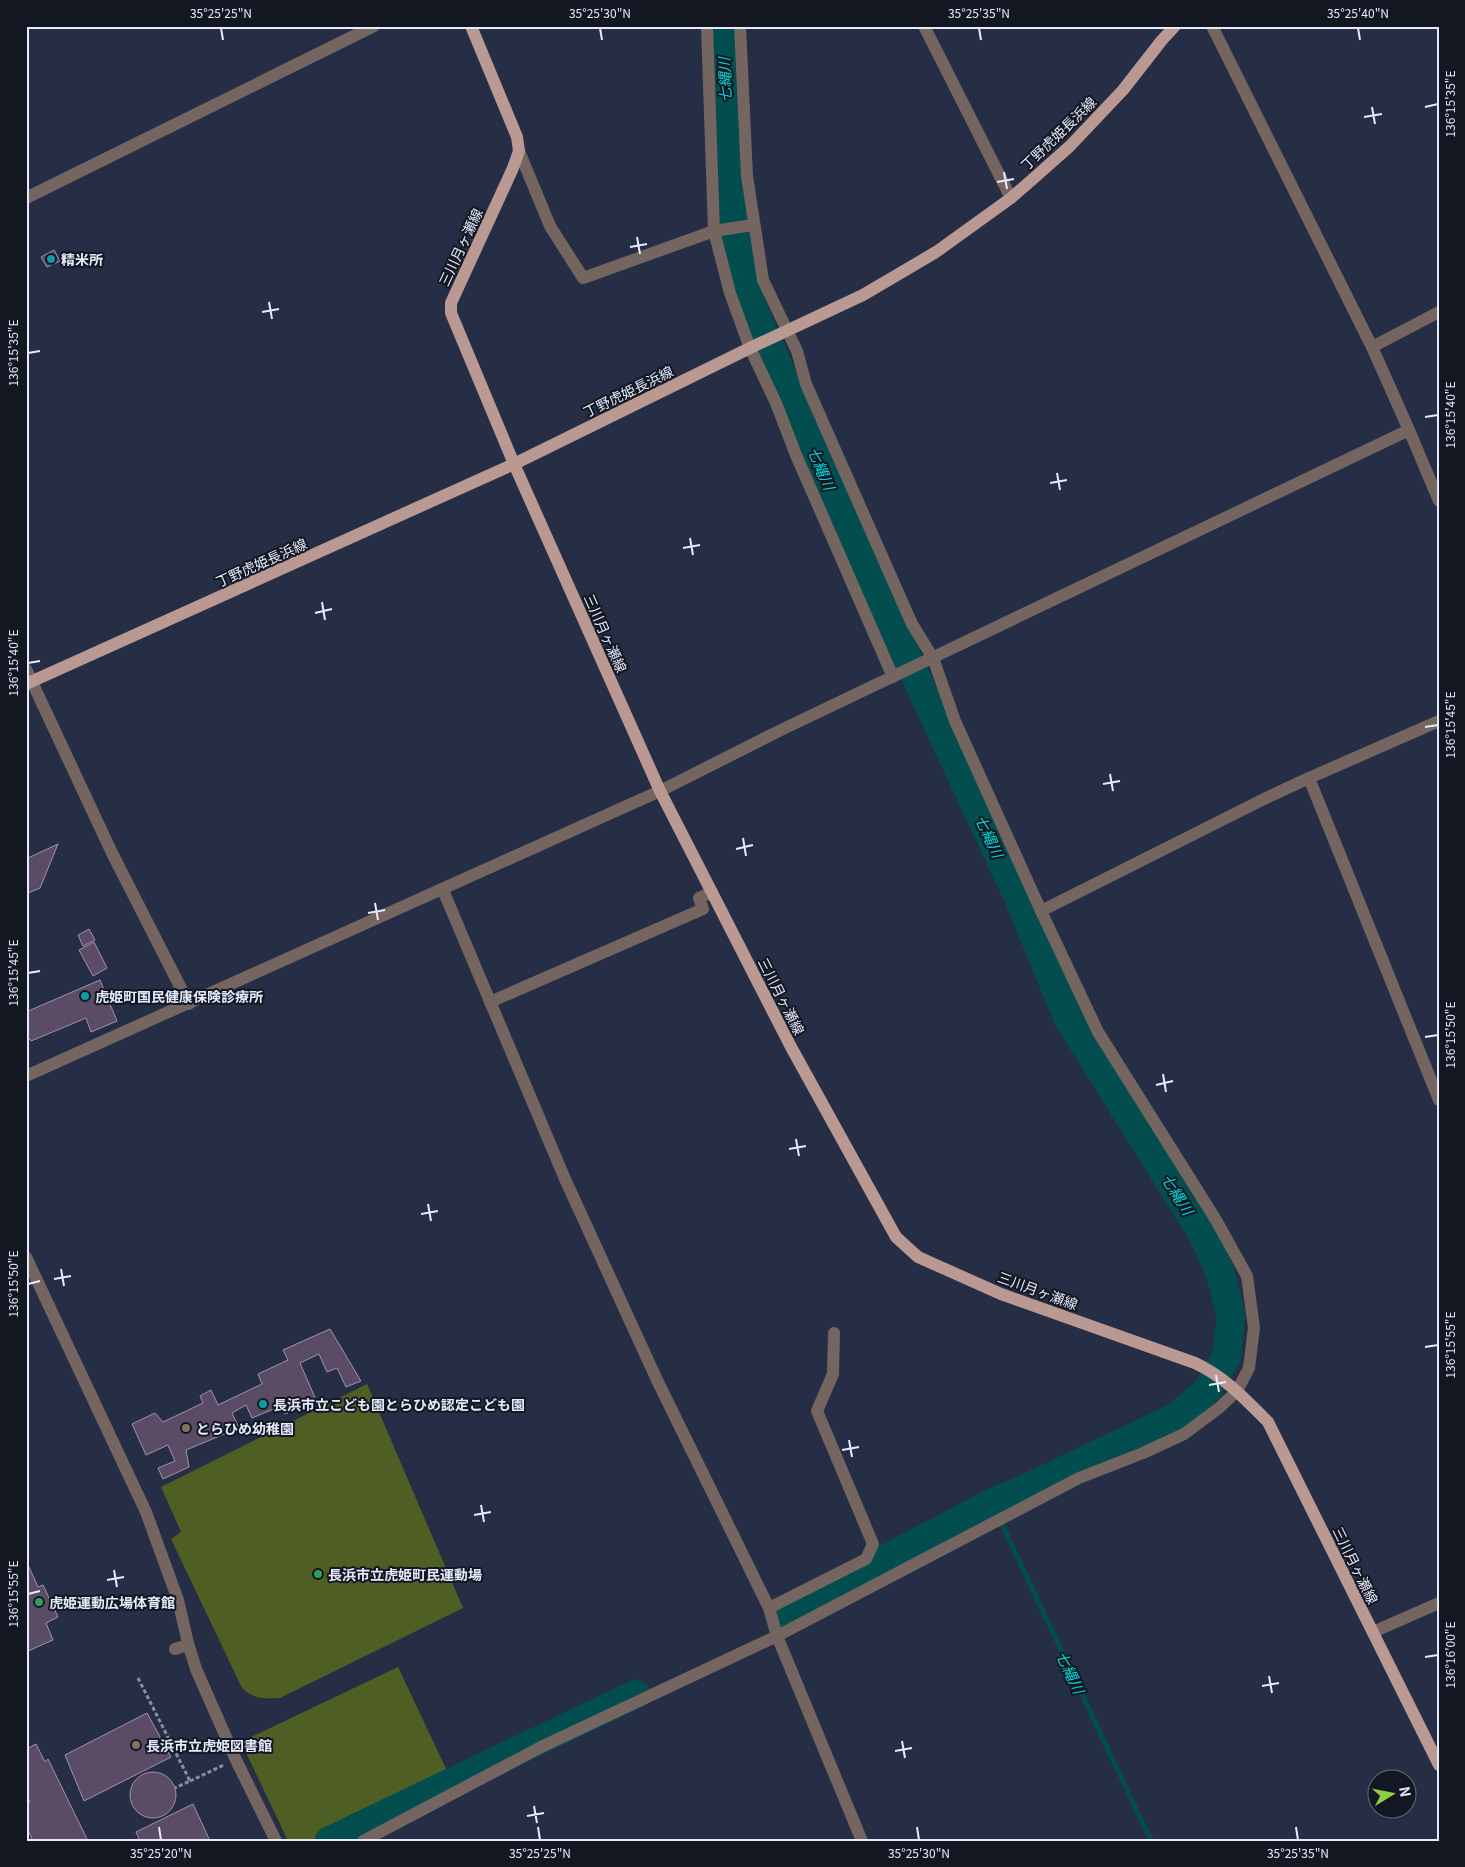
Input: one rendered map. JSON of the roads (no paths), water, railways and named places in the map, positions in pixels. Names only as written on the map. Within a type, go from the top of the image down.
[{"type":"main road","points":[[471,26],[517,137],[519,151]]},
{"type":"main road","name":"丁野虎姫長浜線","points":[[29,683],[514,464],[752,347],[863,295],[936,252],[1011,198],[1070,146],[1123,90],[1175,26]]},
{"type":"main road","name":"三川月ヶ瀬線","points":[[519,151],[514,168],[451,303],[451,313],[514,464],[660,791],[791,1047],[896,1237],[918,1256],[1001,1294],[1195,1363],[1228,1382],[1268,1422],[1439,1765]]},
{"type":"street","points":[[26,198],[374,26]]},
{"type":"street","points":[[707,26],[714,231],[730,293],[796,455],[893,677]]},
{"type":"street","points":[[363,1841],[542,1747],[777,1636],[1079,1478],[1143,1453],[1184,1434],[1219,1408],[1237,1391],[1248,1368],[1254,1328],[1247,1276],[1216,1220],[1098,1032],[955,720],[933,658],[912,624],[806,384],[797,351],[785,332],[763,280],[746,176],[740,26]]},
{"type":"street","points":[[924,26],[1011,198]]},
{"type":"street","points":[[1212,26],[1372,347],[1439,501]]},
{"type":"street","points":[[519,151],[550,226],[583,278],[714,231],[753,225]]},
{"type":"street","points":[[1372,347],[1439,312]]},
{"type":"street","points":[[26,1076],[660,791],[783,729],[1409,430]]},
{"type":"street","points":[[26,669],[29,683],[112,853],[189,1004]]},
{"type":"street","points":[[1041,911],[1264,799],[1439,721]]},
{"type":"street","points":[[1308,778],[1439,1100]]},
{"type":"street","points":[[443,890],[565,1179],[657,1380],[769,1608],[777,1636],[862,1841]]},
{"type":"street","points":[[490,1002],[703,909],[699,898],[712,892]]},
{"type":"street","points":[[26,1257],[146,1512],[158,1563],[178,1600],[188,1645],[196,1670],[236,1760],[276,1841]]},
{"type":"street","points":[[769,1608],[866,1559],[872,1544],[817,1411],[833,1374],[834,1333]]},
{"type":"street","points":[[1372,1632],[1439,1603]]},
{"type":"street","points":[[175,1649],[188,1645]]},
{"type":"waterway","name":"七縄川","points":[[722,26],[728,186],[740,263],[751,304],[862,561],[1020,901],[1068,1018],[1204,1236],[1220,1272],[1231,1315],[1227,1356],[1208,1389],[1178,1416],[992,1503],[783,1613]]},
{"type":"waterway","name":"七縄川","points":[[992,1503],[1151,1841]]},
{"type":"waterway","points":[[329,1841],[636,1694]]},
{"type":"place","name":"精米所","points":[[51,259]]},
{"type":"place","name":"虎姫町国民健康保険診療所","points":[[85,996]]},
{"type":"place","name":"長浜市立こども園とらひめ認定こども園","points":[[263,1404]]},
{"type":"place","name":"とらひめ幼稚園","points":[[186,1428]]},
{"type":"place","name":"長浜市立虎姫町民運動場","points":[[318,1574]]},
{"type":"place","name":"虎姫運動広場体育館","points":[[39,1602]]},
{"type":"place","name":"長浜市立虎姫図書館","points":[[136,1745]]}]
